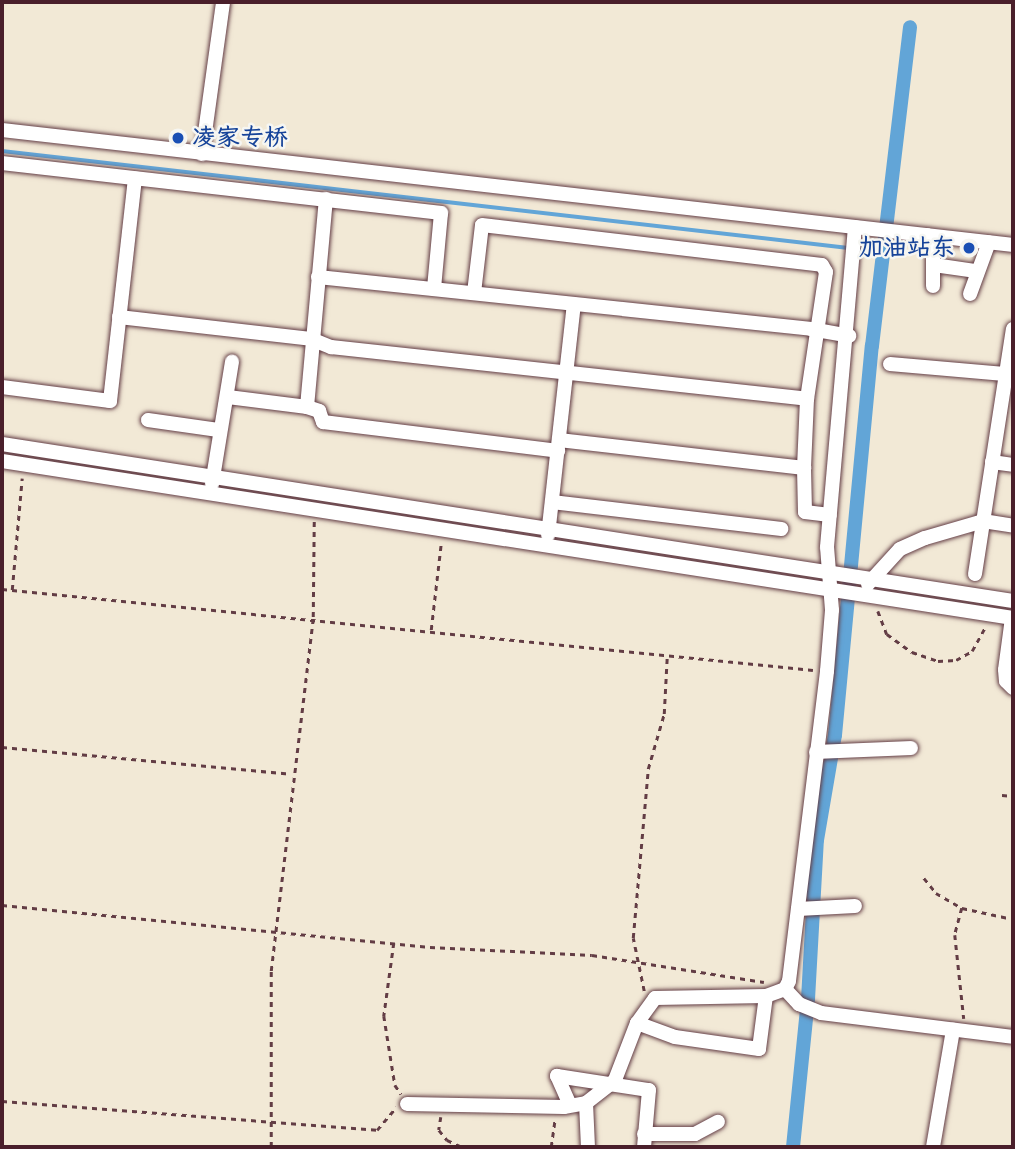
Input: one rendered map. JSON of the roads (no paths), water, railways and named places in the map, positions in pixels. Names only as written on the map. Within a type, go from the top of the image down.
[{"type":"street","points":[[202,154],[223,2]]},
{"type":"street","points":[[2,130],[1013,245]]},
{"type":"street","points":[[2,163],[441,213],[433,289]]},
{"type":"street","points":[[2,387],[110,401],[135,178]]},
{"type":"street","points":[[307,407],[311,339],[326,199]]},
{"type":"street","points":[[474,293],[482,225],[822,265],[826,272],[807,400],[805,512],[830,515]]},
{"type":"street","points":[[785,989],[802,909],[821,752],[836,591],[827,572],[830,515],[849,336],[855,227]]},
{"type":"street","points":[[927,235],[934,265],[933,286]]},
{"type":"street","points":[[970,294],[975,271],[989,242]]},
{"type":"street","points":[[934,265],[975,271]]},
{"type":"street","points":[[318,277],[849,336]]},
{"type":"street","points":[[547,546],[574,304]]},
{"type":"street","points":[[119,317],[311,339],[331,347],[807,400]]},
{"type":"street","points":[[975,574],[1012,329]]},
{"type":"street","points":[[210,495],[218,430],[228,397],[232,362]]},
{"type":"street","points":[[890,364],[1005,374]]},
{"type":"street","points":[[228,397],[307,407],[318,411],[323,422],[804,468]]},
{"type":"street","points":[[149,420],[218,430]]},
{"type":"street","points":[[2,444],[1013,601]]},
{"type":"street","points":[[2,461],[1013,618],[1004,670],[1013,688]]},
{"type":"street","points":[[992,462],[1013,465]]},
{"type":"street","points":[[552,502],[781,529]]},
{"type":"street","points":[[864,578],[900,549],[983,521],[1013,526]]},
{"type":"street","points":[[864,578],[868,596]]},
{"type":"street","points":[[821,752],[911,748]]},
{"type":"street","points":[[802,909],[855,906]]},
{"type":"street","points":[[407,1104],[564,1106],[586,1102],[612,1083],[646,1005],[668,995],[766,996],[785,989]]},
{"type":"street","points":[[785,989],[799,1004],[821,1013],[1013,1037],[1013,1030]]},
{"type":"street","points":[[637,1023],[675,1037],[759,1049],[766,996]]},
{"type":"street","points":[[933,1147],[958,1031]]},
{"type":"street","points":[[564,1106],[556,1076],[649,1090],[644,1141],[695,1134],[718,1122]]},
{"type":"street","points":[[586,1102],[588,1147]]},
{"type":"waterway","points":[[793,1147],[808,999],[817,840],[835,735],[872,346],[910,27]]},
{"type":"waterway","points":[[2,151],[850,248]]},
{"type":"waterway","points":[[858,249],[883,252]]},
{"type":"place","name":"凌家专桥","points":[[178,138]]},
{"type":"place","name":"加油站东","points":[[969,248]]}]
